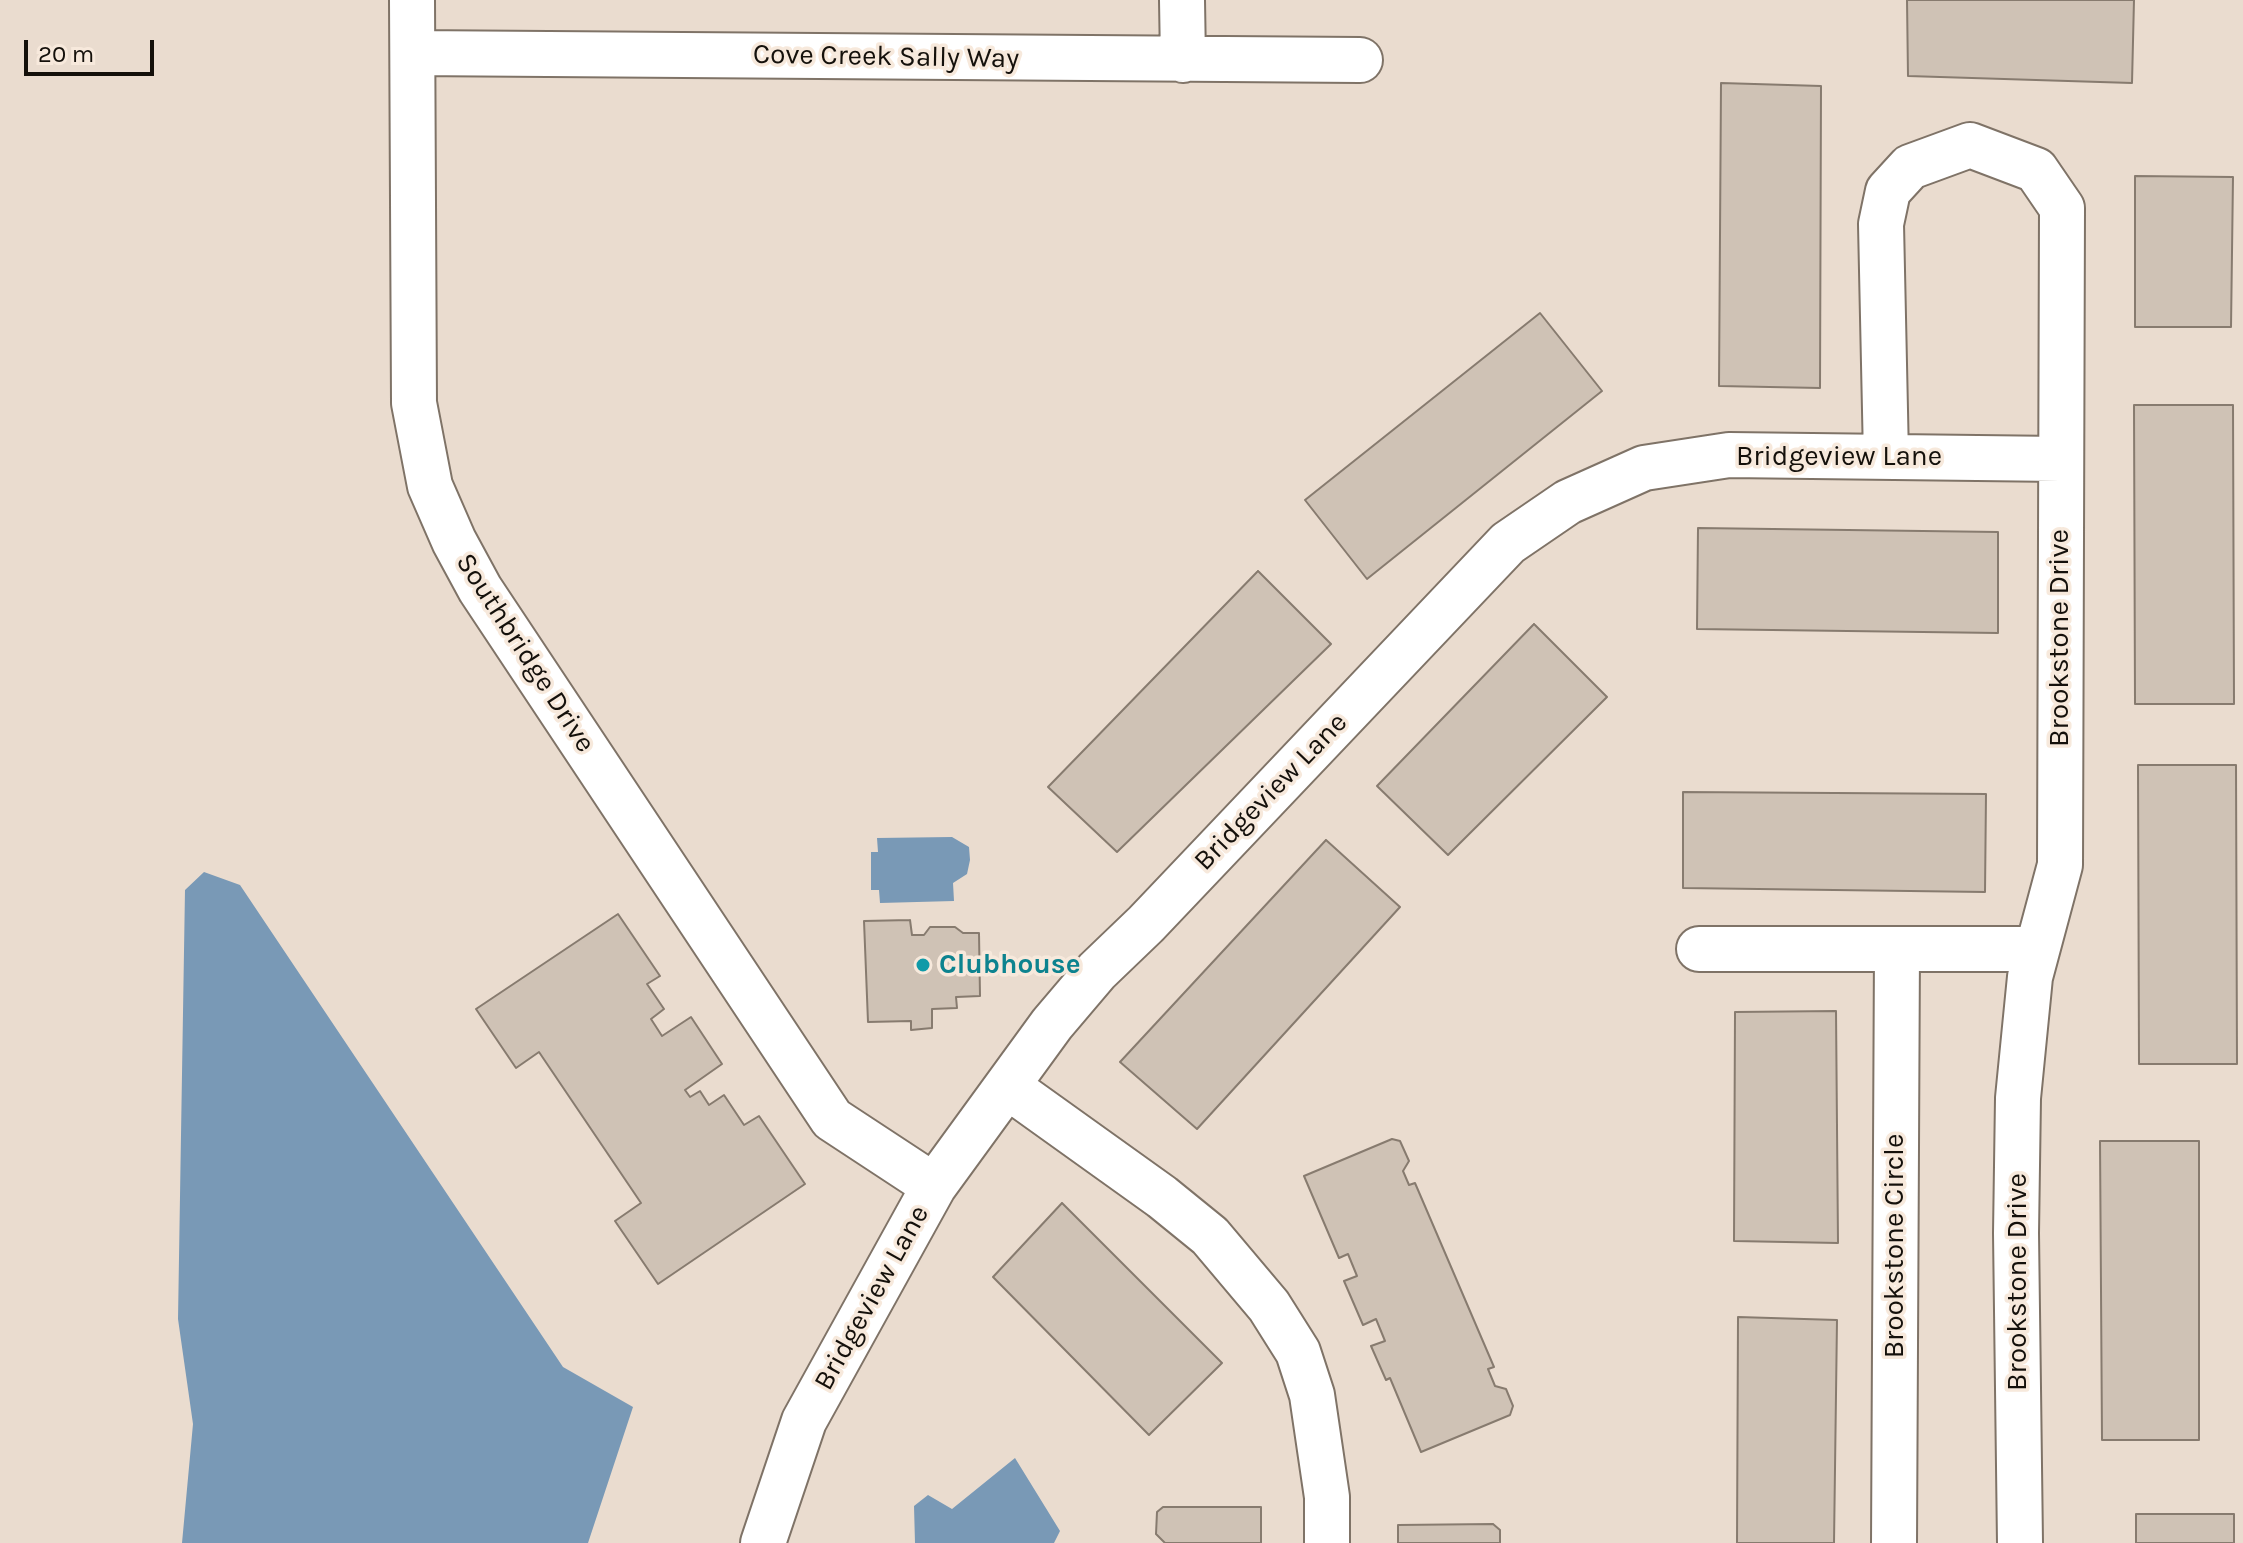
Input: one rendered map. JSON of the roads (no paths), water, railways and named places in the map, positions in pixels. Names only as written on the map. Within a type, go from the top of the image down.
[{"type":"street","name":"Southbridge Drive","points":[[412,0],[414,403],[430,486],[454,541],[480,589],[832,1119],[934,1186]]},
{"type":"street","points":[[1182,0],[1183,60]]},
{"type":"street","name":"Cove Creek Sally Way","points":[[413,53],[1360,60]]},
{"type":"street","name":"Brookstone Drive","points":[[1886,457],[1881,224],[1888,191],[1910,167],[1970,145],[2036,170],[2062,208],[2060,865],[2030,977],[2018,1098],[2016,1233],[2020,1543]]},
{"type":"street","name":"Bridgeview Lane","points":[[763,1543],[804,1421],[934,1186],[1052,1024],[1097,971],[1146,924],[1508,543],[1568,502],[1644,468],[1729,455],[2060,459]]},
{"type":"street","points":[[1699,949],[2037,949]]},
{"type":"street","name":"Brookstone Circle","points":[[1894,1543],[1897,949]]},
{"type":"street","points":[[1007,1086],[1162,1197],[1210,1236],[1269,1306],[1298,1352],[1312,1395],[1327,1497],[1327,1543]]},
{"type":"water","points":[[952,837],[969,847],[970,860],[967,874],[953,883],[954,901],[880,903],[879,890],[871,890],[871,852],[878,852],[877,838]]},
{"type":"water","points":[[204,872],[240,885],[563,1367],[633,1407],[588,1543],[182,1543],[193,1424],[178,1319],[185,890]]},
{"type":"water","points":[[1015,1458],[1060,1531],[1054,1543],[915,1543],[914,1506],[928,1495],[952,1509]]},
{"type":"place","name":"Clubhouse","points":[[923,965]]}]
